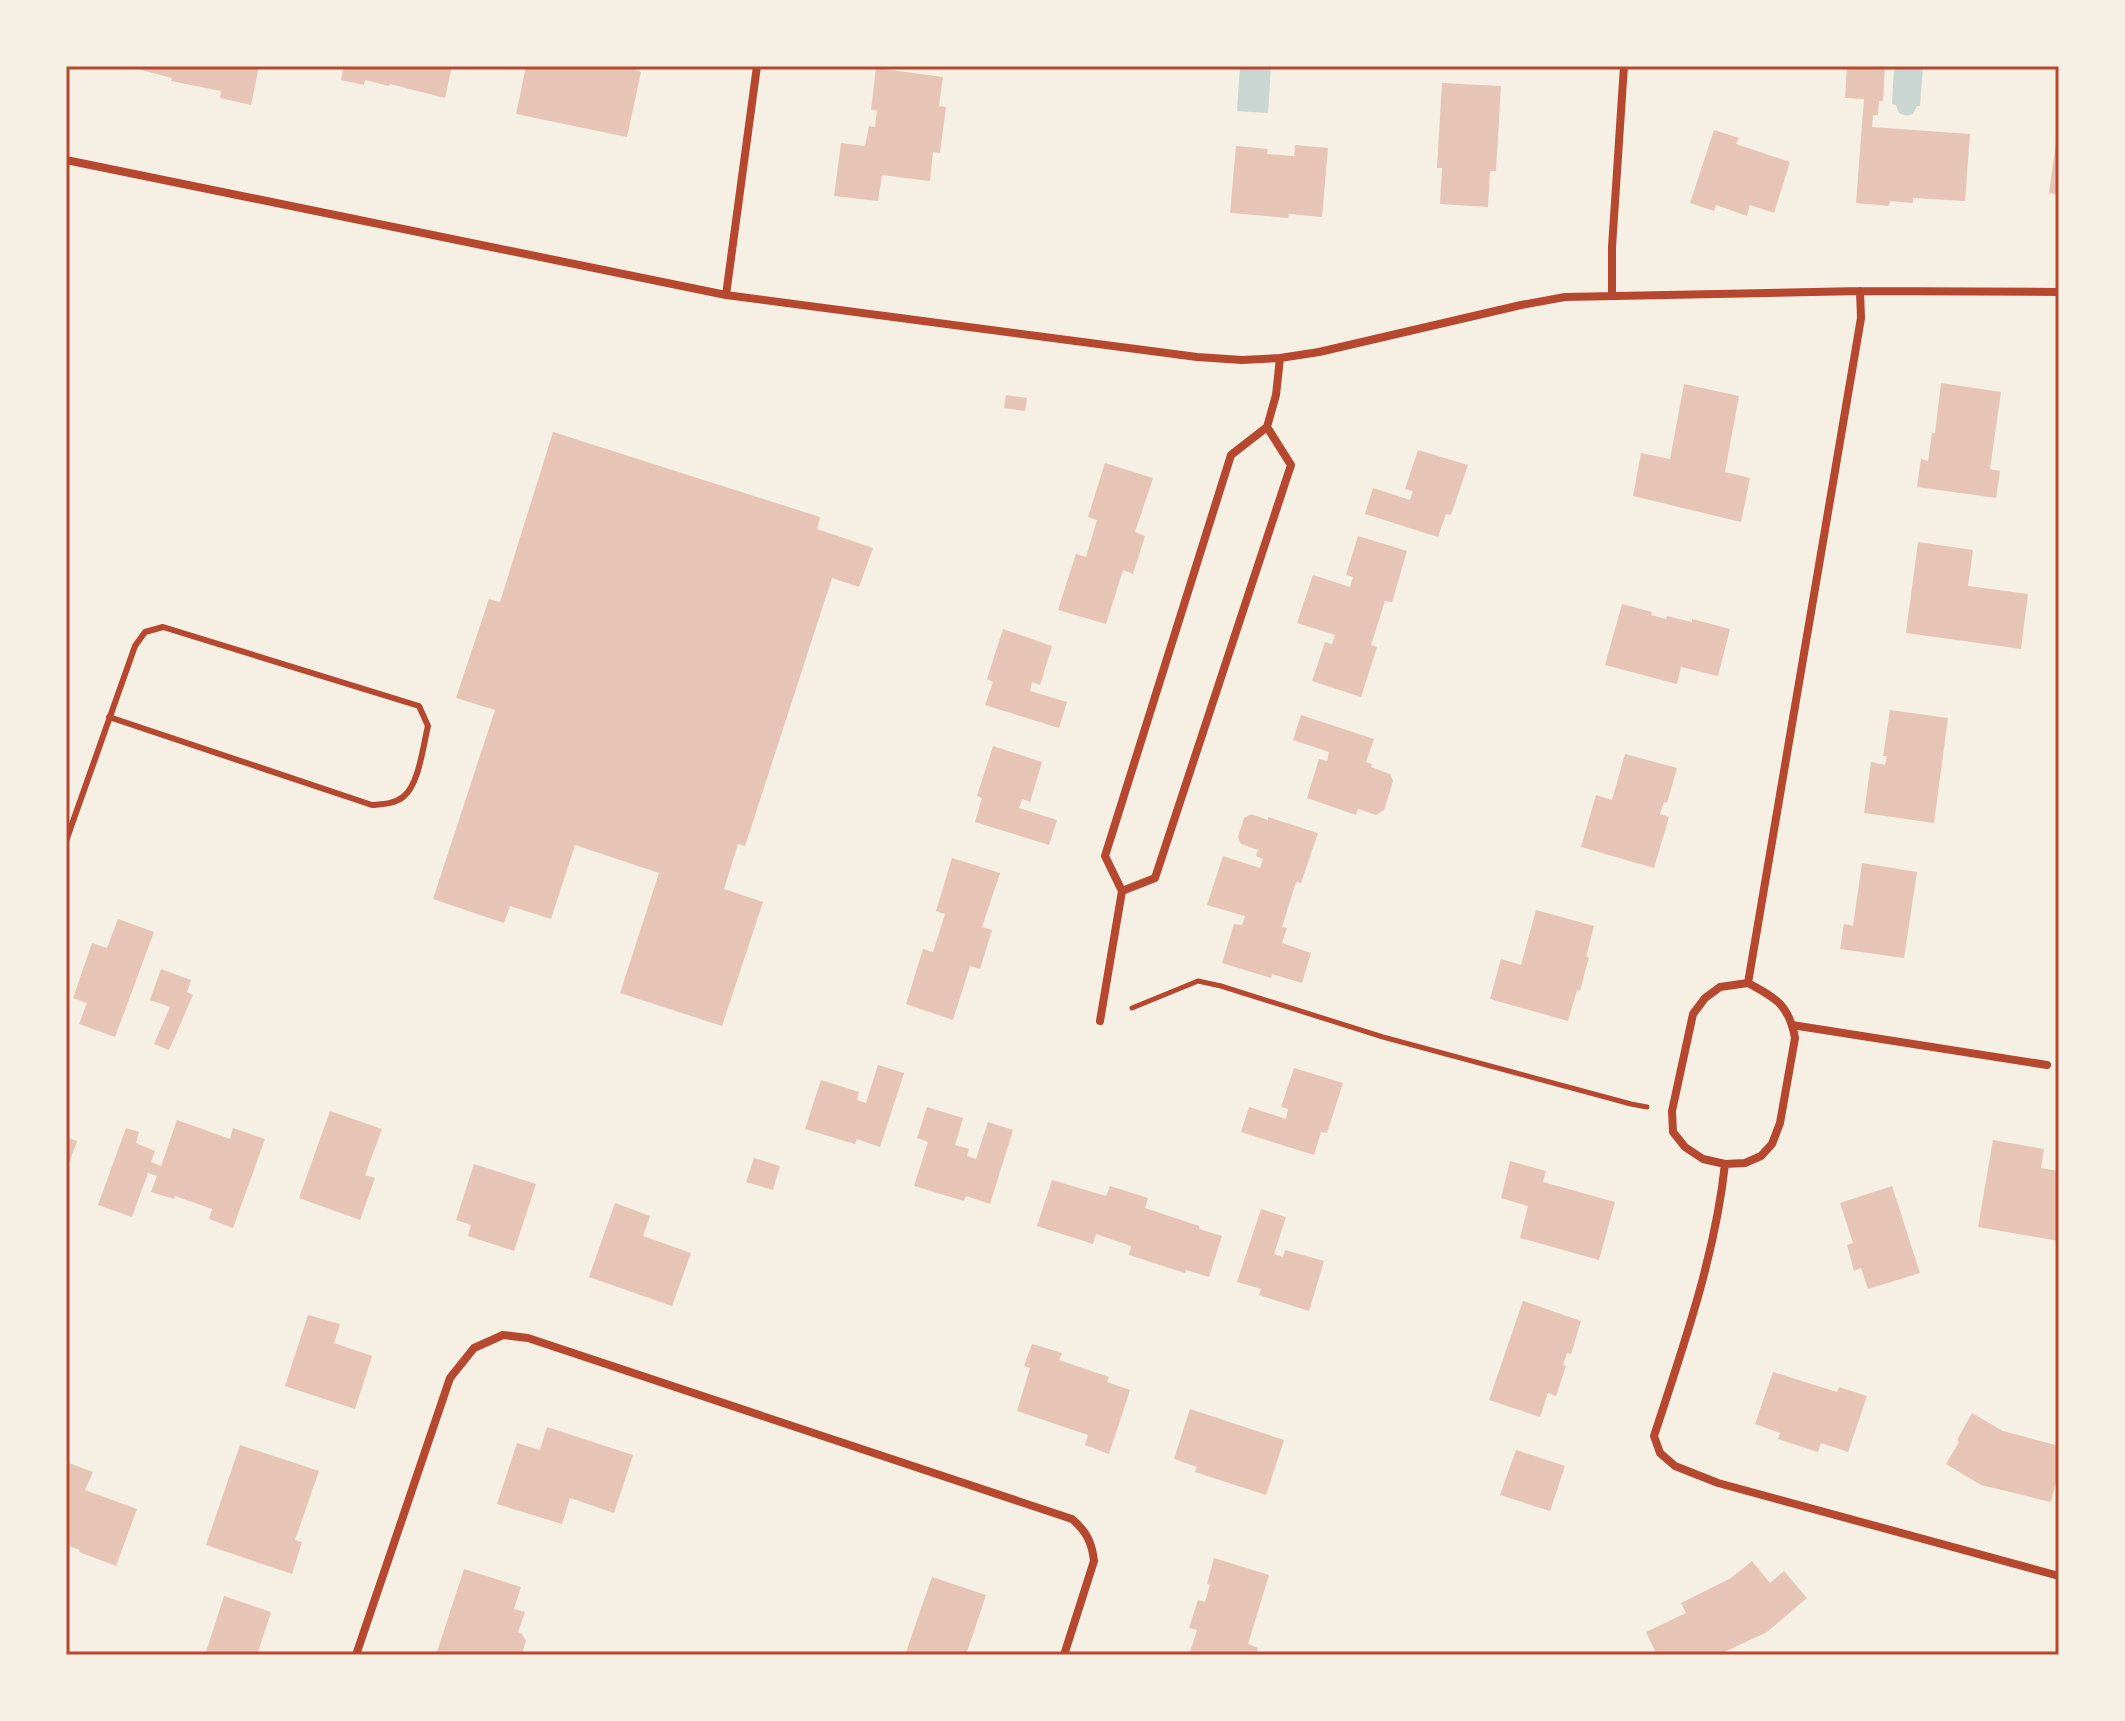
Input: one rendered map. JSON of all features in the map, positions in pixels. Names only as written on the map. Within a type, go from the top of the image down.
[{"type":"street","points":[[726,295],[757,66]]},
{"type":"street","points":[[1612,295],[1612,247],[1624,66]]},
{"type":"street","points":[[66,160],[726,295],[1197,357],[1242,360],[1319,352],[1565,297],[1860,291],[2059,292]]},
{"type":"street","points":[[1748,983],[1861,318],[1860,291]]},
{"type":"street","points":[[1100,1021],[1122,891],[1105,856],[1231,455],[1267,427],[1276,395],[1280,358]]},
{"type":"street","points":[[1122,891],[1155,878],[1291,465],[1267,427]]},
{"type":"street","points":[[1748,983],[1770,994],[1786,1008],[1792,1025],[1795,1038],[1780,1123],[1772,1144],[1761,1156],[1745,1163],[1725,1164],[1703,1159],[1685,1147],[1673,1132],[1672,1111],[1693,1014],[1705,998],[1720,987],[1748,983]]},
{"type":"street","points":[[1792,1025],[2047,1065]]},
{"type":"street","points":[[1725,1164],[1692,1321],[1654,1436],[1660,1453],[1675,1466],[1718,1483],[2059,1576]]},
{"type":"street","points":[[356,1655],[450,1378],[474,1348],[503,1335],[528,1338],[1072,1519],[1089,1538],[1094,1561],[1064,1655]]},
{"type":"lane","points":[[66,841],[109,717],[135,646],[145,632],[163,627],[419,706],[428,726],[413,785],[403,797],[391,803],[372,805],[109,717]]},
{"type":"path","points":[[1100,1021],[1198,981],[1383,1037],[1631,1104],[1672,1111]]},
{"type":"shaded area","points":[[1240,66],[1271,66],[1268,113],[1237,111]]},
{"type":"shaded area","points":[[1894,66],[1923,66],[1920,106],[1913,114],[1899,113],[1896,105],[1892,104]]},
{"type":"building","points":[[126,66],[259,66],[251,105],[220,98],[221,91],[171,81],[172,78]]},
{"type":"building","points":[[344,66],[452,66],[445,98],[390,84],[365,80],[364,85],[341,80]]},
{"type":"building","points":[[526,66],[637,66],[636,70],[641,72],[627,137],[516,114]]},
{"type":"building","points":[[1847,66],[1885,66],[1883,101],[1879,101],[1878,115],[1873,115],[1872,127],[1970,134],[1965,201],[1913,198],[1913,203],[1890,201],[1889,206],[1856,203],[1864,99],[1845,98]]},
{"type":"building","points":[[876,68],[943,77],[939,106],[946,107],[940,153],[933,152],[930,181],[882,175],[878,201],[834,196],[841,143],[865,146],[869,126],[875,127],[877,110],[871,110]]},
{"type":"building","points":[[1442,83],[1501,86],[1496,171],[1490,171],[1488,207],[1440,204],[1442,168],[1437,168]]},
{"type":"building","points":[[1714,130],[1739,138],[1736,144],[1790,162],[1774,213],[1750,205],[1747,216],[1716,205],[1714,211],[1690,203]]},
{"type":"building","points":[[2059,136],[2059,195],[2049,193]]},
{"type":"building","points":[[1295,145],[1328,148],[1322,217],[1289,214],[1288,218],[1230,213],[1236,146],[1268,149],[1267,154],[1294,156]]},
{"type":"building","points":[[1941,383],[2001,392],[1990,469],[2000,471],[1996,498],[1917,487],[1921,459],[1928,461],[1932,433],[1935,433]]},
{"type":"building","points":[[1684,384],[1739,396],[1725,472],[1750,478],[1741,522],[1633,496],[1641,453],[1670,459]]},
{"type":"building","points":[[1006,395],[1027,398],[1025,411],[1004,408]]},
{"type":"building","points":[[553,432],[820,517],[817,529],[873,548],[859,587],[832,578],[745,846],[738,844],[724,889],[763,902],[722,1026],[620,993],[659,873],[575,845],[551,919],[510,906],[504,923],[433,899],[495,710],[456,698],[489,599],[500,602]]},
{"type":"building","points":[[1418,450],[1468,465],[1451,515],[1446,514],[1438,537],[1365,514],[1373,488],[1410,500],[1413,491],[1405,489]]},
{"type":"building","points":[[1105,463],[1153,478],[1135,532],[1145,536],[1133,574],[1123,570],[1106,624],[1058,610],[1076,554],[1086,557],[1097,520],[1088,517]]},
{"type":"building","points":[[1358,536],[1407,551],[1392,602],[1385,601],[1371,645],[1377,647],[1361,697],[1312,681],[1325,642],[1332,644],[1335,635],[1297,623],[1313,575],[1350,587],[1353,577],[1346,575]]},
{"type":"building","points":[[1918,542],[1973,550],[1968,586],[2028,594],[2021,649],[1906,633]]},
{"type":"building","points":[[1622,604],[1666,619],[1667,616],[1692,622],[1692,619],[1730,629],[1718,676],[1681,667],[1677,684],[1605,665]]},
{"type":"building","points":[[1003,629],[1052,646],[1040,685],[1032,682],[1030,691],[1067,702],[1059,728],[985,705],[993,682],[987,679]]},
{"type":"building","points":[[1890,710],[1948,718],[1934,823],[1864,813],[1871,762],[1885,765],[1887,756],[1883,756]]},
{"type":"building","points":[[1301,715],[1374,739],[1366,762],[1390,774],[1393,781],[1384,810],[1376,815],[1358,809],[1356,815],[1307,798],[1319,759],[1327,761],[1329,752],[1293,740]]},
{"type":"building","points":[[993,746],[1042,762],[1030,802],[1022,799],[1019,808],[1057,820],[1049,845],[975,822],[982,798],[977,796]]},
{"type":"building","points":[[1625,754],[1677,768],[1667,803],[1664,802],[1660,814],[1669,817],[1654,868],[1581,847],[1596,795],[1612,800]]},
{"type":"building","points":[[1251,814],[1318,833],[1301,883],[1296,882],[1282,927],[1287,928],[1282,943],[1311,953],[1302,983],[1272,974],[1271,978],[1222,963],[1234,924],[1242,925],[1245,916],[1207,905],[1223,856],[1260,868],[1263,859],[1256,856],[1258,850],[1241,844],[1238,837],[1244,818]]},
{"type":"building","points":[[952,858],[1000,873],[982,927],[992,930],[980,969],[970,966],[953,1020],[906,1004],[923,949],[933,952],[945,914],[936,911]]},
{"type":"building","points":[[1862,863],[1917,872],[1904,958],[1840,949],[1844,924],[1853,926]]},
{"type":"building","points":[[1536,910],[1594,926],[1580,991],[1577,990],[1568,1021],[1490,999],[1501,959],[1521,965]]},
{"type":"building","points":[[118,919],[154,932],[115,1037],[79,1024],[87,1003],[73,998],[92,943],[107,948]]},
{"type":"building","points":[[161,969],[191,980],[187,992],[193,995],[169,1050],[154,1044],[170,1007],[150,1000]]},
{"type":"building","points":[[878,1065],[904,1073],[880,1147],[857,1139],[855,1144],[805,1129],[821,1080],[859,1092],[857,1100],[866,1103]]},
{"type":"building","points":[[1294,1068],[1343,1083],[1327,1133],[1321,1132],[1314,1155],[1241,1132],[1249,1107],[1286,1119],[1288,1109],[1281,1107]]},
{"type":"building","points":[[927,1107],[963,1118],[955,1145],[969,1149],[967,1156],[976,1159],[988,1122],[1013,1130],[990,1204],[966,1196],[964,1201],[914,1186],[928,1142],[917,1138]]},
{"type":"building","points":[[330,1111],[382,1129],[365,1175],[375,1178],[360,1220],[299,1198]]},
{"type":"building","points":[[177,1120],[230,1139],[233,1128],[265,1139],[233,1228],[209,1219],[212,1209],[175,1196],[174,1199],[151,1192],[157,1176],[148,1173],[132,1217],[98,1205],[126,1128],[139,1132],[136,1143],[155,1151],[151,1162],[161,1166]]},
{"type":"building","points":[[66,1137],[77,1141],[66,1171]]},
{"type":"building","points":[[1993,1140],[2044,1149],[2041,1168],[2059,1171],[2059,1241],[1978,1227]]},
{"type":"building","points":[[754,1158],[780,1166],[773,1190],[746,1182]]},
{"type":"building","points":[[1510,1161],[1546,1171],[1543,1182],[1615,1202],[1599,1260],[1520,1238],[1528,1206],[1501,1198]]},
{"type":"building","points":[[474,1164],[536,1184],[514,1251],[468,1236],[471,1225],[456,1220]]},
{"type":"building","points":[[1052,1180],[1106,1196],[1110,1186],[1148,1198],[1145,1208],[1222,1236],[1209,1277],[1186,1270],[1185,1273],[1129,1255],[1131,1246],[1096,1234],[1093,1244],[1037,1226]]},
{"type":"building","points":[[1892,1186],[1920,1273],[1868,1289],[1861,1268],[1854,1271],[1847,1245],[1853,1243],[1840,1203]]},
{"type":"building","points":[[615,1203],[650,1216],[643,1236],[691,1253],[672,1306],[589,1277]]},
{"type":"building","points":[[1261,1209],[1286,1217],[1274,1254],[1283,1257],[1285,1250],[1324,1261],[1309,1311],[1259,1295],[1261,1289],[1237,1282]]},
{"type":"building","points":[[1523,1301],[1581,1321],[1571,1354],[1567,1353],[1563,1365],[1566,1366],[1556,1396],[1548,1393],[1540,1417],[1489,1400]]},
{"type":"building","points":[[308,1315],[340,1324],[334,1343],[372,1356],[355,1409],[285,1386]]},
{"type":"building","points":[[1032,1344],[1062,1353],[1059,1360],[1109,1377],[1107,1382],[1130,1390],[1109,1454],[1085,1445],[1088,1435],[1017,1411],[1030,1368],[1024,1366]]},
{"type":"building","points":[[1773,1372],[1837,1392],[1839,1387],[1867,1396],[1848,1452],[1821,1443],[1818,1452],[1778,1439],[1780,1433],[1755,1424]]},
{"type":"building","points":[[1190,1409],[1284,1440],[1266,1495],[1195,1472],[1197,1467],[1174,1459]]},
{"type":"building","points":[[1972,1413],[2003,1431],[2059,1446],[2059,1467],[2051,1502],[1981,1485],[1946,1464]]},
{"type":"building","points":[[547,1427],[633,1455],[614,1513],[570,1498],[562,1524],[497,1504],[517,1443],[540,1450]]},
{"type":"building","points":[[240,1445],[319,1471],[295,1540],[302,1542],[292,1574],[206,1545]]},
{"type":"building","points":[[1516,1450],[1565,1466],[1550,1511],[1500,1495]]},
{"type":"building","points":[[66,1462],[93,1472],[85,1490],[137,1509],[116,1566],[66,1545]]},
{"type":"building","points":[[1214,1558],[1269,1575],[1248,1644],[1258,1648],[1256,1655],[1189,1655],[1197,1630],[1189,1628],[1198,1600],[1205,1602]]},
{"type":"building","points":[[1752,1561],[1770,1583],[1784,1571],[1807,1598],[1767,1632],[1718,1655],[1657,1655],[1646,1632],[1686,1613],[1681,1603],[1731,1578]]},
{"type":"building","points":[[464,1569],[521,1587],[514,1609],[525,1612],[518,1632],[526,1641],[523,1651],[514,1655],[436,1655]]},
{"type":"building","points":[[932,1577],[986,1595],[966,1655],[905,1655]]},
{"type":"building","points":[[224,1596],[271,1612],[257,1655],[205,1655]]}]
